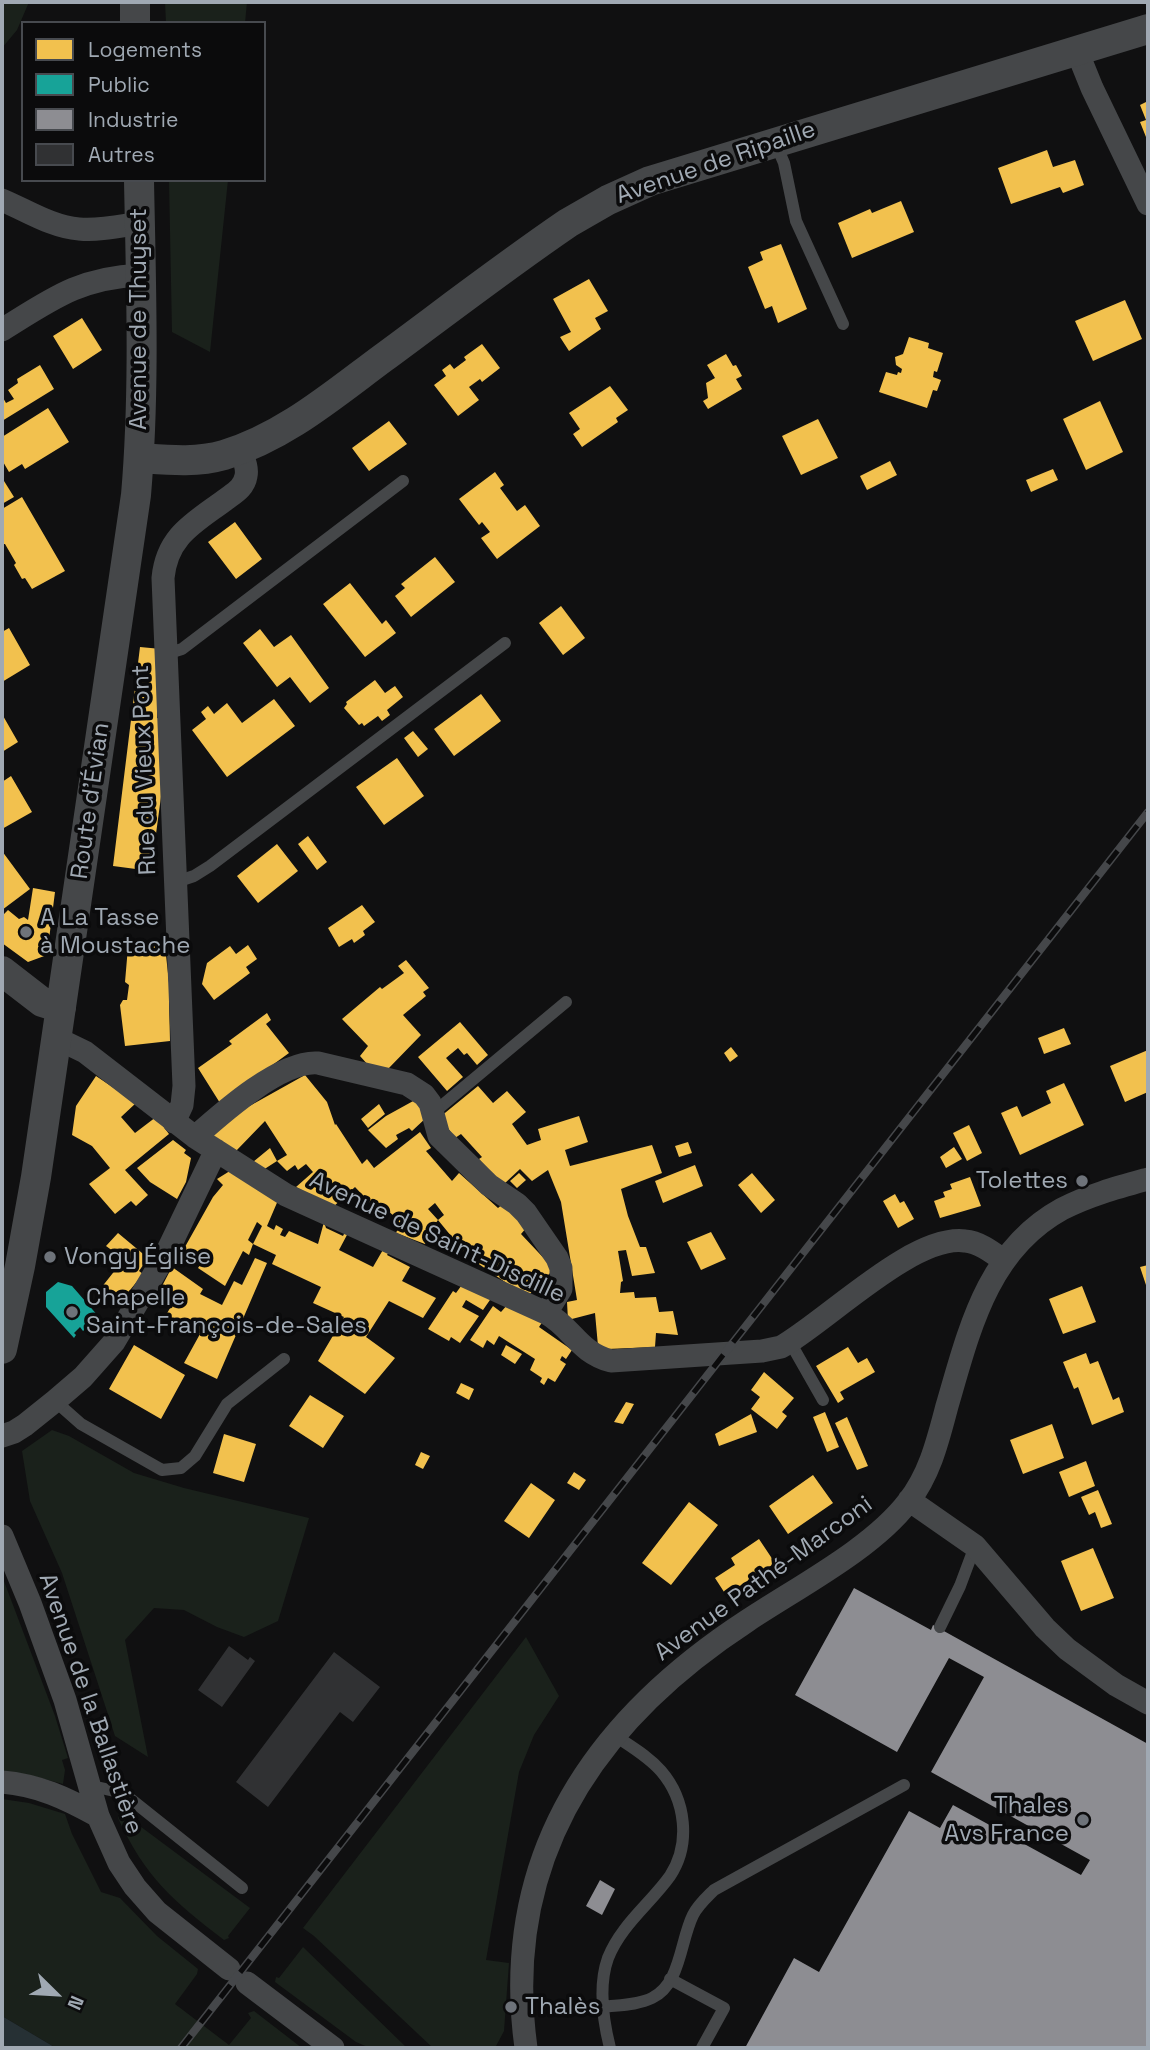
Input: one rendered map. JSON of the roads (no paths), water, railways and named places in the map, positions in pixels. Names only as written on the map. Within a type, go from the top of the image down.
[{"type":"street","points":[[135,2],[135,21]]},
{"type":"street","name":"Avenue de Ripaille","points":[[139,458],[191,461],[206,459],[267,438],[321,403],[568,223],[608,200],[650,181],[1148,29]]},
{"type":"street","points":[[1077,51],[1148,204]]},
{"type":"street","name":"Avenue de Thuyset","points":[[138,182],[142,371],[139,458]]},
{"type":"street","points":[[2,200],[61,226],[77,229],[92,230],[139,223]]},
{"type":"street","points":[[2,330],[75,287],[96,280],[140,275]]},
{"type":"street","name":"Rue du Vieux Pont","points":[[174,1122],[182,1105],[184,1086],[163,578],[169,550],[187,528],[243,485],[247,471],[240,449]]},
{"type":"street","name":"Route d'Évian","points":[[2,1349],[23,1252],[61,1008],[131,533],[139,458]]},
{"type":"street","points":[[2,971],[42,1002],[61,1008]]},
{"type":"street","name":"Avenue de Saint-Disdille","points":[[56,1038],[85,1052],[195,1137],[297,1200],[546,1313],[560,1323],[589,1353],[611,1361],[772,1350],[790,1342],[890,1268],[946,1242],[963,1240],[978,1245],[1003,1260]]},
{"type":"street","points":[[195,1137],[242,1097],[292,1068],[309,1063],[407,1084],[424,1095],[433,1113],[439,1136],[489,1185],[526,1213],[557,1258],[561,1268],[561,1289],[546,1313]]},
{"type":"street","points":[[2,1436],[26,1425],[100,1360],[127,1322],[166,1254],[216,1150]]},
{"type":"street","points":[[1003,1260],[1029,1232],[1061,1209],[1148,1178]]},
{"type":"street","name":"Avenue Pathé-Marconi","points":[[526,2048],[523,1968],[535,1882],[543,1854],[563,1812],[593,1762],[637,1709],[687,1663],[864,1544],[889,1523],[909,1500],[931,1461],[977,1307],[1003,1260]]},
{"type":"street","points":[[909,1500],[975,1546],[1038,1621],[1067,1649],[1116,1685],[1148,1703]]},
{"type":"street","name":"Avenue de la Ballastière","points":[[2,1536],[30,1603],[65,1700],[98,1816],[119,1863],[142,1895],[167,1920],[332,2048]]},
{"type":"street","points":[[2,1782],[37,1787],[98,1816]]},
{"type":"lane","points":[[775,141],[784,163],[796,221],[843,324]]},
{"type":"lane","points":[[166,654],[182,649],[403,481]]},
{"type":"lane","points":[[176,882],[194,876],[210,866],[505,643]]},
{"type":"lane","points":[[433,1113],[566,1002]]},
{"type":"lane","points":[[790,1342],[823,1400]]},
{"type":"lane","points":[[55,1401],[81,1423],[141,1459],[162,1470],[172,1471],[189,1463],[195,1456],[226,1404],[284,1359]]},
{"type":"lane","points":[[940,1627],[975,1546]]},
{"type":"lane","points":[[610,2048],[602,1990],[608,1957],[631,1920],[670,1876],[680,1854],[683,1831],[682,1814],[670,1783],[648,1759],[614,1734]]},
{"type":"lane","points":[[603,2007],[659,1994],[670,1979],[693,1914],[714,1890],[904,1785]]},
{"type":"lane","points":[[90,1790],[101,1788],[123,1793],[242,1888]]},
{"type":"lane","points":[[670,1979],[724,2008],[702,2048]]},
{"type":"railway","points":[[181,2048],[1148,812]]},
{"type":"place","name":"A La Tasse à Moustache","points":[[26,932]]},
{"type":"place","name":"Tolettes","points":[[1082,1181]]},
{"type":"place","name":"Vongy Église","points":[[50,1257]]},
{"type":"place","name":"Chapelle Saint-François-de-Sales","points":[[72,1312]]},
{"type":"place","name":"Thales Avs France","points":[[1083,1820]]},
{"type":"place","name":"Thalès","points":[[511,2007]]}]
